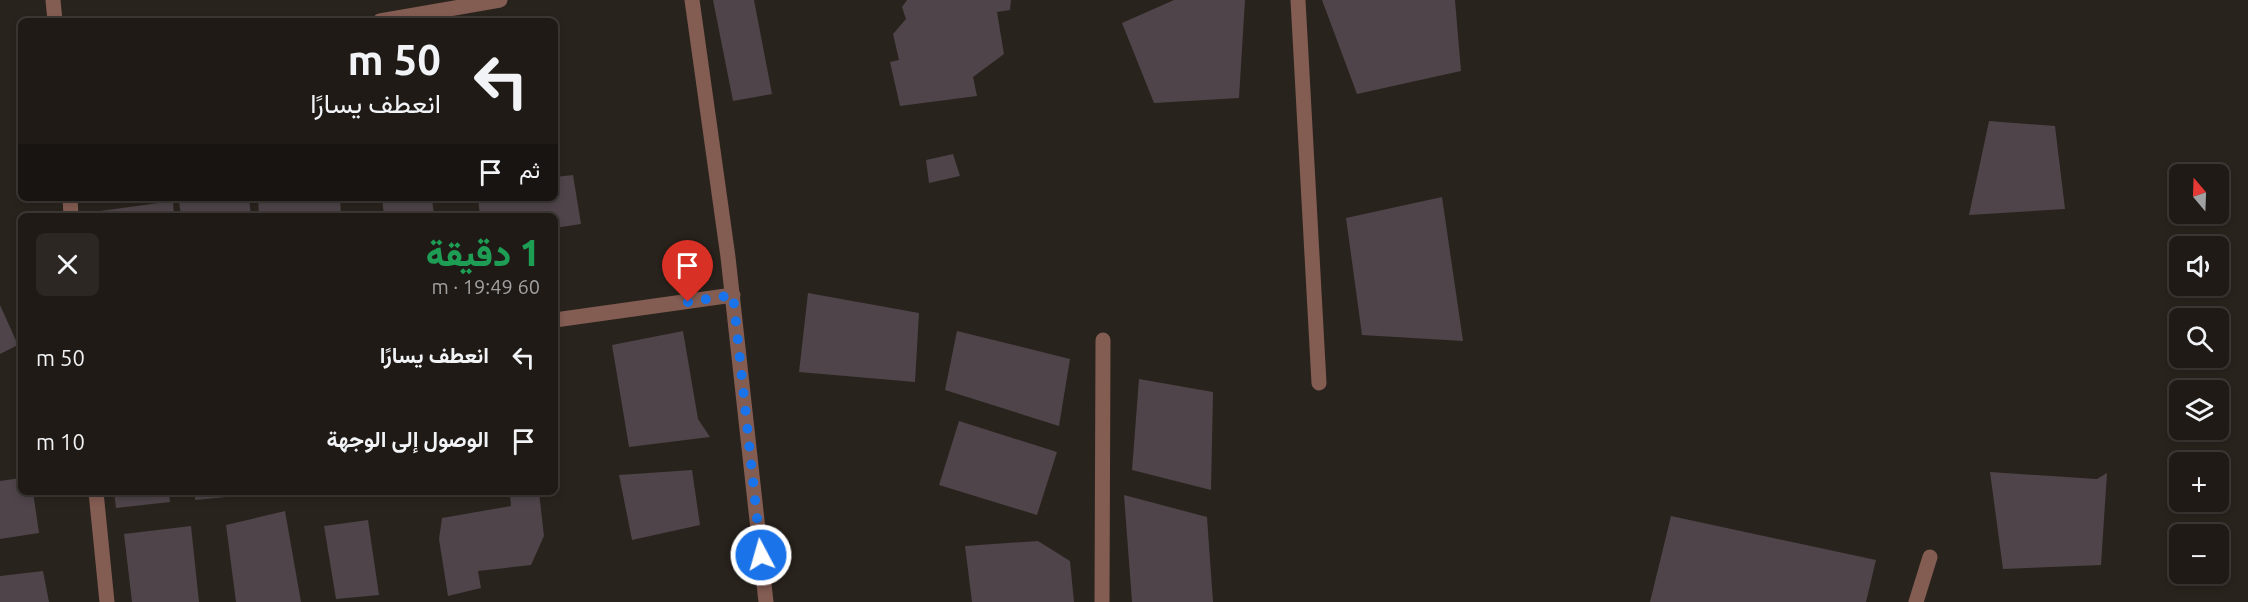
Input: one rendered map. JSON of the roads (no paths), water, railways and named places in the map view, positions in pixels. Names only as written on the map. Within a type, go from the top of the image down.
[{"type":"street","points":[[53,0],[55,18]]},
{"type":"street","points":[[397,18],[500,0]]},
{"type":"street","points":[[692,0],[733,295],[766,602]]},
{"type":"street","points":[[1298,0],[1319,383]]},
{"type":"street","points":[[558,320],[733,295]]},
{"type":"street","points":[[1102,602],[1103,340]]},
{"type":"street","points":[[96,495],[107,602]]},
{"type":"street","points":[[1916,602],[1930,557]]}]
